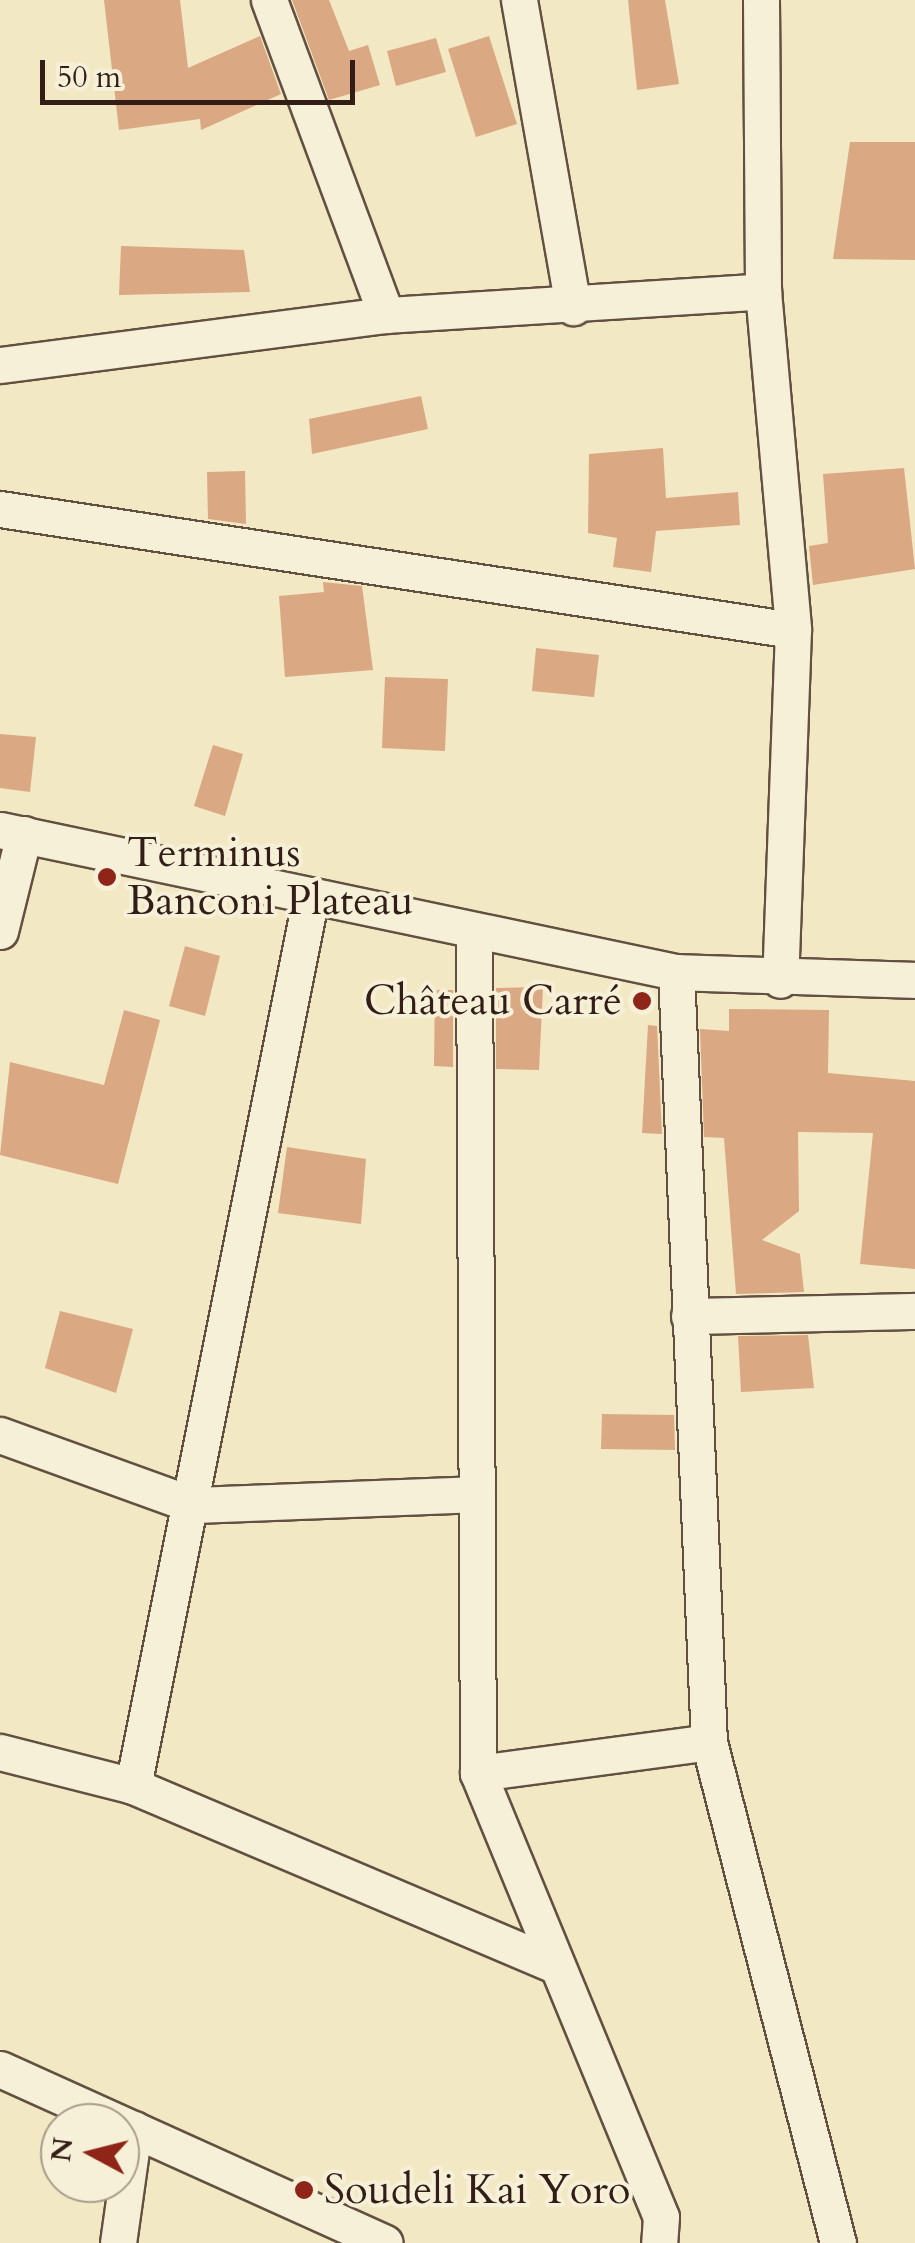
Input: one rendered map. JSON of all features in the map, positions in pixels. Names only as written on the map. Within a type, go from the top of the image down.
[{"type":"street","points":[[270,0],[386,315]]},
{"type":"street","points":[[519,0],[573,307]]},
{"type":"street","points":[[762,0],[763,291],[793,630],[780,980]]},
{"type":"street","points":[[0,365],[386,315],[573,307],[763,291]]},
{"type":"street","points":[[0,509],[793,630]]},
{"type":"street","points":[[0,931],[12,832],[474,934],[676,972],[780,980],[915,980]]},
{"type":"street","points":[[133,1786],[193,1506],[311,896]]},
{"type":"street","points":[[474,934],[478,1773],[552,1964],[661,2218],[659,2243]]},
{"type":"street","points":[[676,972],[709,1742],[838,2243]]},
{"type":"street","points":[[689,1316],[915,1311]]},
{"type":"street","points":[[0,1435],[193,1506],[475,1494]]},
{"type":"street","points":[[478,1773],[709,1742]]},
{"type":"street","points":[[0,1752],[133,1786],[552,1964]]},
{"type":"street","points":[[0,2069],[76,2103]]},
{"type":"street","points":[[140,2132],[385,2243]]},
{"type":"street","points":[[118,2243],[124,2203]]},
{"type":"building","points":[[104,0],[180,0],[188,68],[260,36],[281,94],[201,130],[200,119],[119,130]]},
{"type":"building","points":[[292,0],[329,0],[349,51],[368,45],[380,85],[329,100]]},
{"type":"building","points":[[628,0],[665,0],[679,84],[637,90]]},
{"type":"building","points":[[489,36],[517,124],[476,137],[448,49]]},
{"type":"building","points":[[436,38],[446,72],[396,86],[387,51]]},
{"type":"building","points":[[850,142],[915,142],[915,260],[833,259]]},
{"type":"building","points":[[121,246],[244,250],[250,292],[119,295]]},
{"type":"building","points":[[421,396],[428,429],[312,454],[309,419]]},
{"type":"building","points":[[663,448],[666,498],[738,492],[740,525],[656,531],[651,572],[613,567],[617,538],[588,533],[589,454]]},
{"type":"building","points":[[904,468],[915,569],[813,585],[809,546],[828,543],[823,474]]},
{"type":"building","points":[[245,471],[246,524],[208,519],[207,472]]},
{"type":"building","points":[[323,582],[362,586],[373,670],[285,677],[279,596],[324,592]]},
{"type":"building","points":[[536,648],[599,655],[594,697],[532,691]]},
{"type":"building","points":[[385,677],[448,679],[445,751],[382,748]]},
{"type":"building","points":[[0,734],[36,737],[30,792],[0,788]]},
{"type":"building","points":[[213,745],[243,754],[225,816],[194,806]]},
{"type":"building","points":[[185,946],[220,956],[205,1016],[169,1006]]},
{"type":"building","points":[[543,987],[539,1070],[496,1069],[496,988]]},
{"type":"building","points":[[435,990],[453,990],[453,1067],[434,1066]]},
{"type":"building","points":[[729,1009],[829,1010],[828,1073],[915,1081],[915,1269],[860,1264],[873,1133],[798,1132],[799,1211],[762,1240],[800,1254],[804,1292],[736,1294],[724,1138],[704,1137],[700,1029],[729,1031]]},
{"type":"building","points":[[124,1010],[160,1020],[118,1184],[0,1155],[10,1062],[104,1085]]},
{"type":"building","points":[[648,1025],[657,1026],[662,1134],[642,1133]]},
{"type":"building","points":[[287,1147],[366,1159],[361,1224],[278,1213]]},
{"type":"building","points":[[60,1311],[133,1329],[116,1393],[45,1368]]},
{"type":"building","points":[[808,1335],[814,1388],[741,1392],[738,1336]]},
{"type":"building","points":[[602,1414],[674,1415],[675,1450],[601,1449]]},
{"type":"place","name":"Terminus Banconi Plateau","points":[[107,877]]},
{"type":"place","name":"Château Carré","points":[[642,1001]]},
{"type":"place","name":"Soudeli Kai Yoro","points":[[304,2190]]}]
